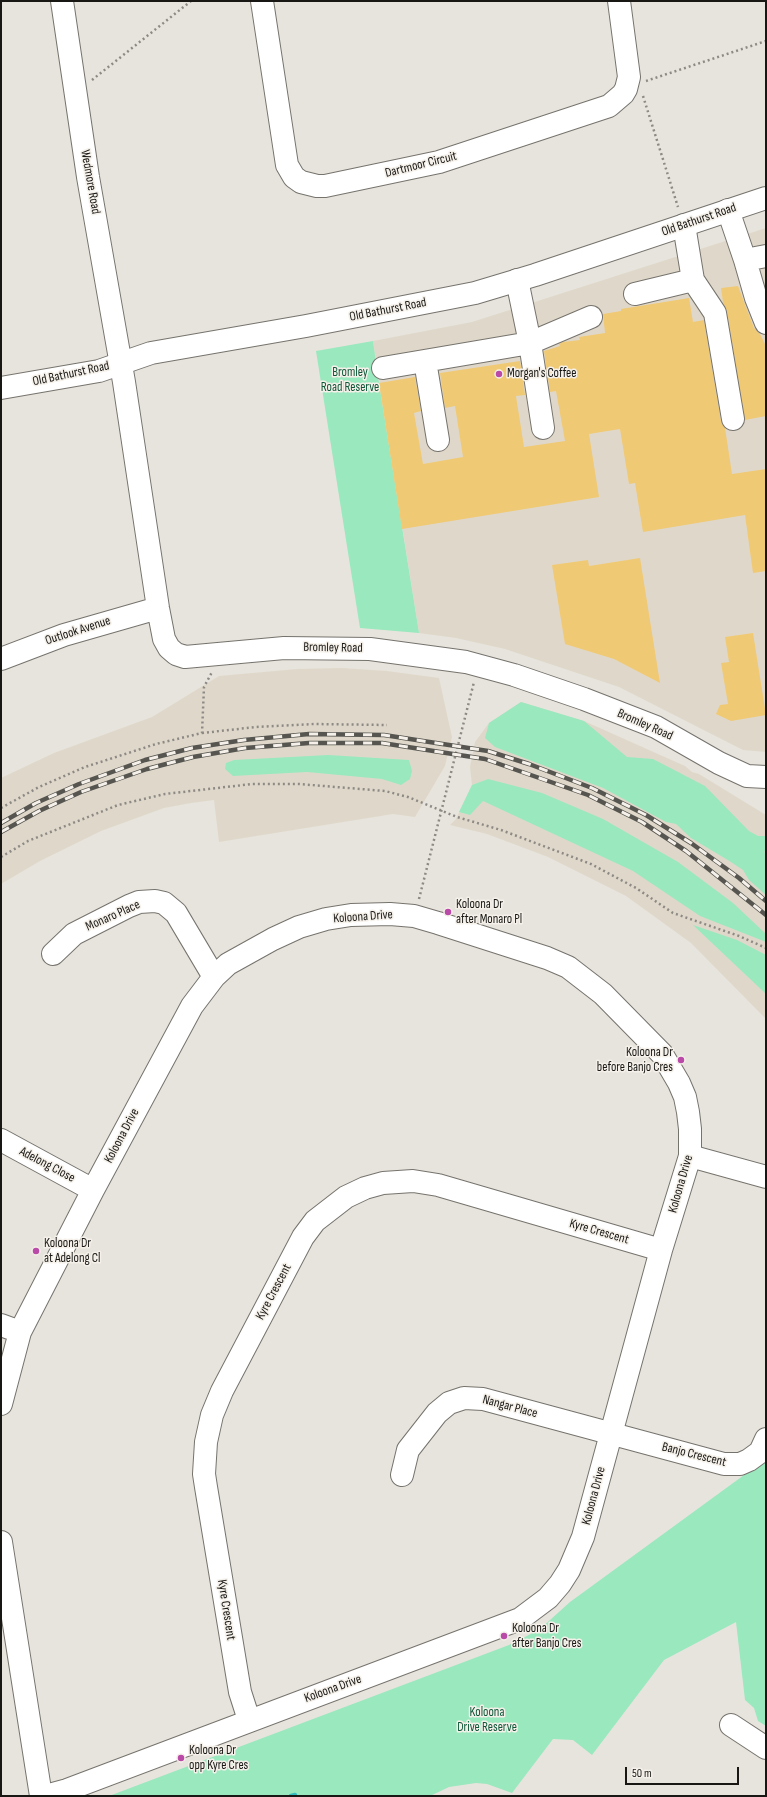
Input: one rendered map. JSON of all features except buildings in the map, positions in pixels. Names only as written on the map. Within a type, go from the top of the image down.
[{"type":"street","name":"Wedmore Road","points":[[62,1],[74,85],[120,363]]},
{"type":"street","name":"Dartmoor Circuit","points":[[262,1],[284,156],[288,168],[294,177],[309,185],[325,186],[418,168],[461,156],[602,109],[619,99],[626,89],[634,85]]},
{"type":"street","points":[[619,1],[629,69],[634,85]]},
{"type":"street","name":"Old Bathurst Road","points":[[1,388],[99,371],[151,353],[306,326],[455,297],[518,280],[766,198]]},
{"type":"street","points":[[728,210],[756,298],[766,323]]},
{"type":"street","points":[[684,225],[693,280],[715,313],[733,420]]},
{"type":"street","points":[[745,260],[766,256]]},
{"type":"street","points":[[518,280],[530,343],[543,428]]},
{"type":"street","points":[[635,294],[693,280]]},
{"type":"street","points":[[384,368],[530,343],[591,317]]},
{"type":"street","points":[[426,361],[438,440]]},
{"type":"street","name":"Bromley Road","points":[[120,363],[158,608],[167,645],[176,654],[185,657],[284,648],[370,649],[424,655],[466,662],[514,675],[584,699],[656,728],[719,763],[747,776],[766,777]]},
{"type":"street","name":"Outlook Avenue","points":[[1,659],[72,632],[158,608]]},
{"type":"street","name":"Monaro Place","points":[[53,954],[74,934],[129,906],[143,901],[155,901],[164,904],[176,913],[214,977]]},
{"type":"street","name":"Koloona Drive","points":[[1,1404],[11,1328],[93,1190],[192,1006],[214,977],[228,964],[273,939],[313,923],[339,916],[390,914],[414,916],[438,923],[558,962],[592,984],[652,1043],[671,1067],[685,1097],[690,1129],[690,1156],[661,1250],[583,1537],[577,1554],[560,1584],[535,1608],[520,1619],[249,1720],[67,1790],[45,1796]]},
{"type":"street","name":"Adelong Close","points":[[1,1140],[93,1190]]},
{"type":"street","points":[[690,1156],[766,1178]]},
{"type":"street","name":"Kyre Crescent","points":[[249,1720],[240,1692],[206,1487],[204,1474],[206,1442],[212,1415],[222,1391],[303,1237],[315,1221],[346,1197],[365,1188],[383,1183],[413,1181],[438,1185],[661,1250]]},
{"type":"street","name":"Nangar Place","points":[[402,1475],[408,1450],[437,1413],[449,1403],[464,1398],[483,1398],[610,1434]]},
{"type":"street","name":"Banjo Crescent","points":[[610,1434],[732,1464],[740,1464],[755,1456],[763,1447],[766,1439]]},
{"type":"street","points":[[1,1542],[41,1796]]},
{"type":"street","points":[[731,1725],[766,1748]]},
{"type":"path","points":[[74,85],[93,79],[190,1]]},
{"type":"path","points":[[684,225],[634,85],[766,41]]},
{"type":"path","points":[[202,733],[204,686],[221,654]]},
{"type":"path","points":[[414,916],[478,666]]},
{"type":"path","points":[[1,808],[39,787],[84,767],[156,744],[202,733],[256,727],[306,724],[387,725]]},
{"type":"path","points":[[1,857],[28,841],[118,805],[165,794],[252,784],[299,784],[385,791],[408,797],[457,817],[501,830],[591,864],[636,888],[673,913],[739,936],[766,948]]},
{"type":"shaded area","points":[[766,228],[766,752],[743,750],[619,687],[505,649],[456,638],[419,633],[373,341],[472,322]]},
{"type":"shaded area","points":[[342,668],[387,671],[439,678],[452,737],[445,766],[415,817],[393,814],[219,842],[214,800],[191,803],[164,808],[101,831],[40,861],[1,884],[1,778],[54,753],[152,717],[219,676],[297,669]]},
{"type":"shaded area","points":[[521,702],[584,721],[685,766],[692,772],[699,774],[766,815],[766,1019],[691,943],[626,896],[548,857],[487,834],[450,825],[456,819],[472,785],[470,767],[475,742],[489,723]]},
{"type":"green space","name":"Bromley Road Reserve","points":[[373,341],[419,633],[360,628],[316,351]]},
{"type":"green space","points":[[521,702],[584,721],[627,757],[653,759],[705,786],[749,831],[758,836],[766,836],[766,850],[764,852],[766,853],[766,895],[749,880],[743,870],[691,838],[676,824],[666,822],[603,788],[495,747],[485,738],[489,723]]},
{"type":"green space","points":[[328,755],[409,760],[412,771],[410,779],[401,785],[382,779],[307,772],[233,776],[225,769],[226,763],[234,760]]},
{"type":"green space","points":[[488,779],[542,793],[603,819],[678,862],[733,903],[766,934],[766,942],[700,916],[633,871],[483,801],[470,815],[459,812],[472,785]]},
{"type":"green space","points":[[693,925],[737,940],[766,955],[766,994]]},
{"type":"green space","name":"Koloona Drive Reserve","points":[[766,1459],[766,1726],[758,1721],[754,1708],[745,1700],[736,1622],[664,1660],[592,1755],[573,1740],[553,1739],[512,1793],[487,1784],[476,1783],[449,1787],[430,1796],[109,1796],[509,1645],[525,1637],[540,1629],[570,1602]]},
{"type":"waterway","points":[[291,1796],[295,1795]]},
{"type":"railway","points":[[1,823],[36,803],[79,784],[145,760],[192,748],[244,740],[309,734],[384,735],[488,751],[529,764],[592,788],[646,815],[691,843],[739,878],[766,901]]},
{"type":"railway","points":[[1,832],[39,811],[81,792],[147,769],[193,757],[245,748],[309,743],[382,743],[485,759],[588,795],[642,822],[686,851],[766,915]]},
{"type":"place","name":"Morgan's Coffee","points":[[499,374]]},
{"type":"place","name":"Koloona Dr after Monaro Pl","points":[[448,912]]},
{"type":"place","name":"Koloona Dr before Banjo Cres","points":[[681,1060]]},
{"type":"place","name":"Koloona Dr at Adelong Cl","points":[[36,1251]]},
{"type":"place","name":"Koloona Dr after Banjo Cres","points":[[504,1636]]},
{"type":"place","name":"Koloona Dr opp Kyre Cres","points":[[181,1758]]}]
